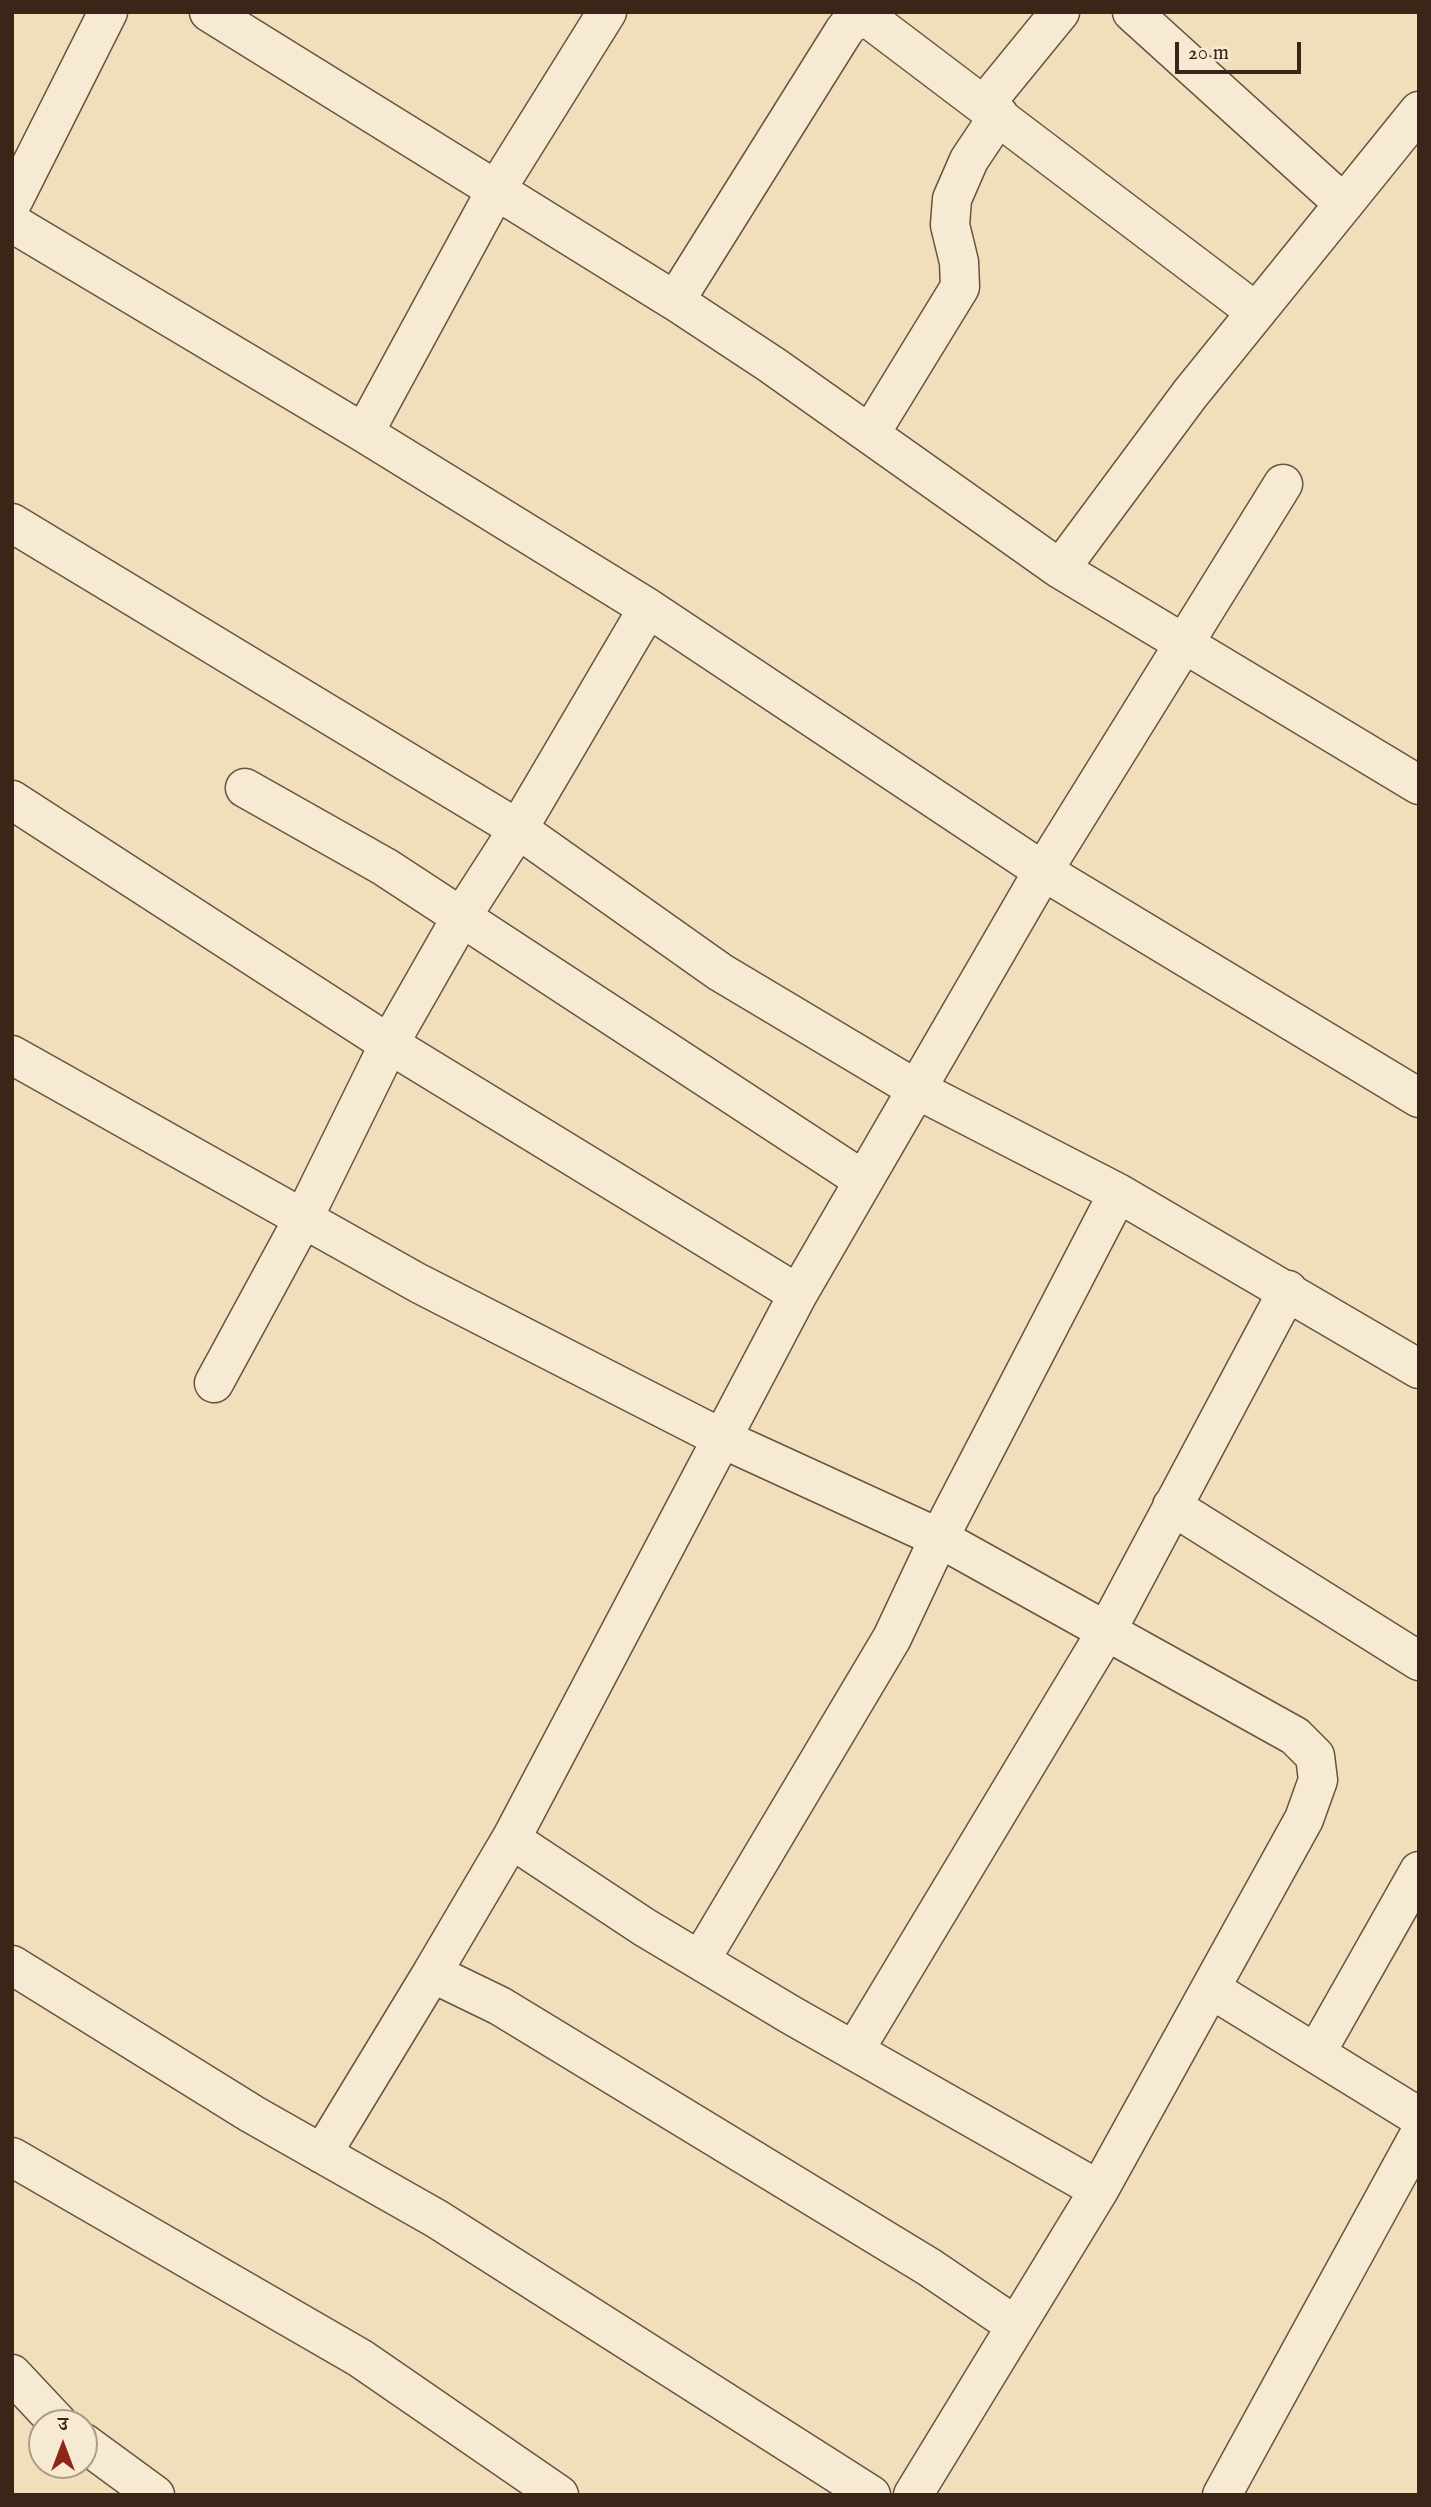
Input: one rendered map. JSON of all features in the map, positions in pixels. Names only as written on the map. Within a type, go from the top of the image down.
[{"type":"street","points":[[12,203],[108,12]]},
{"type":"street","points":[[208,12],[675,301],[870,434],[1060,569],[1419,785]]},
{"type":"street","points":[[364,433],[496,190],[607,12]]},
{"type":"street","points":[[870,434],[960,287],[959,262],[950,225],[951,199],[992,110],[1060,12]]},
{"type":"street","points":[[1132,12],[1343,204]]},
{"type":"street","points":[[675,301],[851,22],[861,18],[877,22],[1256,313]]},
{"type":"street","points":[[1060,569],[1190,394],[1419,111]]},
{"type":"street","points":[[12,223],[364,433],[648,608],[1043,872],[1419,1098]]},
{"type":"street","points":[[321,2154],[511,1839],[798,1294],[863,1180],[1043,872],[1283,484]]},
{"type":"street","points":[[12,523],[517,829],[720,972],[916,1089],[1118,1194],[1288,1290],[1419,1369]]},
{"type":"street","points":[[214,1383],[303,1219],[389,1044],[461,916],[517,829],[648,608]]},
{"type":"street","points":[[245,789],[385,867],[863,1180]]},
{"type":"street","points":[[12,800],[389,1044],[798,1294]]},
{"type":"street","points":[[12,1055],[418,1283],[723,1439],[939,1538],[1295,1736],[1315,1756],[1318,1780],[1314,1796],[1211,1989],[1099,2190],[913,2495]]},
{"type":"street","points":[[701,1959],[850,1713],[892,1638],[939,1538],[1118,1194]]},
{"type":"street","points":[[854,2051],[1105,1632],[1288,1290]]},
{"type":"street","points":[[1172,1506],[1419,1661]]},
{"type":"street","points":[[511,1839],[643,1927],[1099,2190]]},
{"type":"street","points":[[1316,2053],[1419,1871]]},
{"type":"street","points":[[12,1965],[251,2114],[437,2219],[871,2495]]},
{"type":"street","points":[[432,1973],[500,2006],[929,2267],[1016,2326]]},
{"type":"street","points":[[1211,1989],[1419,2118]]},
{"type":"street","points":[[1222,2495],[1419,2134]]},
{"type":"street","points":[[12,2157],[360,2358],[559,2495]]},
{"type":"street","points":[[12,2374],[45,2409]]},
{"type":"street","points":[[98,2453],[155,2495]]}]
